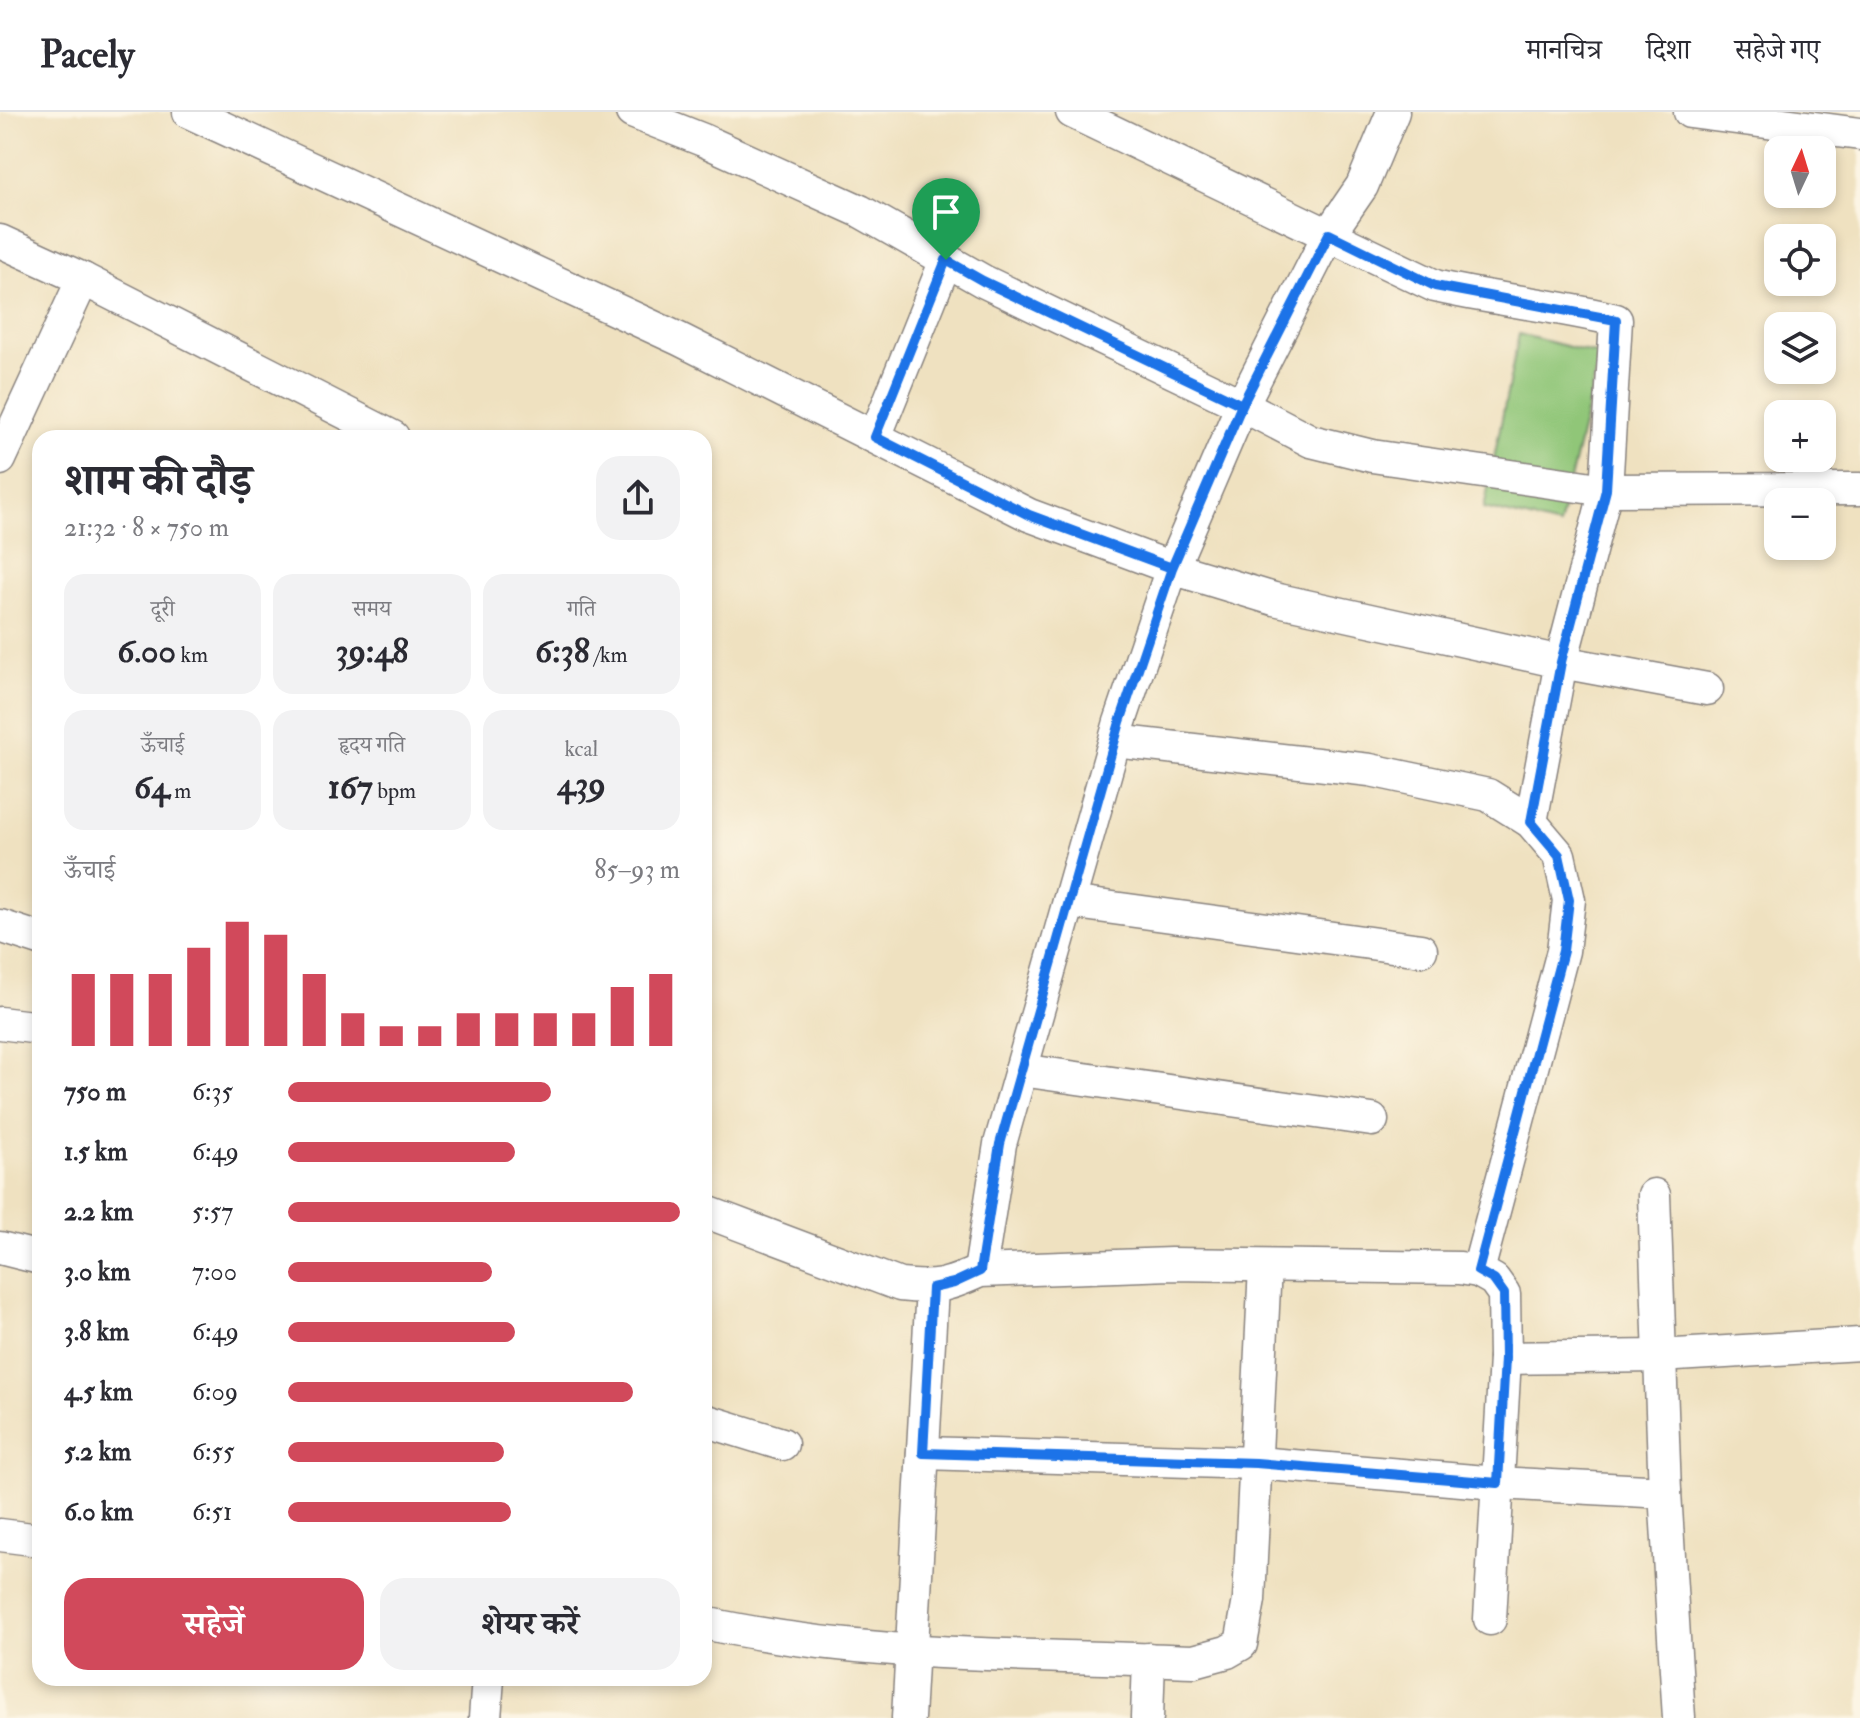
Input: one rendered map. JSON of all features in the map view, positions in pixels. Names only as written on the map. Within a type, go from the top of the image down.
[{"type":"street","points":[[189,112],[679,339],[1029,515],[1172,568],[1274,599],[1561,662],[1707,689]]},
{"type":"street","points":[[632,112],[703,140],[860,211],[983,281],[1311,441],[1372,456],[1606,490],[1860,489]]},
{"type":"street","points":[[1072,112],[1435,286],[1616,320],[1606,490],[1561,662],[1531,822]]},
{"type":"street","points":[[980,1271],[1000,1144],[1115,741],[1172,568],[1242,405],[1329,234],[1362,186],[1393,112]]},
{"type":"street","points":[[1690,112],[1847,125]]},
{"type":"street","points":[[0,241],[83,279],[379,430]]},
{"type":"street","points":[[875,437],[946,260]]},
{"type":"street","points":[[0,459],[83,279]]},
{"type":"street","points":[[1115,741],[1370,770],[1488,795],[1531,822],[1559,855],[1569,900],[1563,951],[1478,1271]]},
{"type":"street","points":[[1069,902],[1421,950]]},
{"type":"street","points":[[0,926],[32,936]]},
{"type":"street","points":[[0,1023],[32,1027]]},
{"type":"street","points":[[1021,1070],[1372,1120]]},
{"type":"street","points":[[1654,1195],[1665,1492],[1679,1718]]},
{"type":"street","points":[[712,1214],[900,1285],[932,1288],[954,1283],[980,1271],[1171,1264],[1460,1268],[1478,1271],[1494,1280],[1504,1294],[1505,1358],[1490,1619]]},
{"type":"street","points":[[0,1248],[32,1256]]},
{"type":"street","points":[[712,1625],[747,1633],[912,1651],[1194,1661],[1227,1652],[1241,1644],[1249,1600],[1265,1266]]},
{"type":"street","points":[[908,1718],[932,1288]]},
{"type":"street","points":[[1505,1358],[1659,1356],[1860,1344]]},
{"type":"street","points":[[712,1422],[782,1444]]},
{"type":"street","points":[[923,1453],[1256,1463],[1498,1483],[1665,1492]]},
{"type":"street","points":[[0,1535],[32,1539]]},
{"type":"street","points":[[1147,1718],[1149,1659]]},
{"type":"street","points":[[485,1718],[487,1686]]},
{"type":"green space","points":[[1519,334],[1600,355],[1559,526],[1484,508]]},
{"type":"route","points":[[946,260],[875,437],[1029,515],[1172,568],[1207,486],[1242,405],[1329,234],[1435,286],[1472,295],[1582,311],[1616,320],[1606,490],[1561,662],[1531,822],[1559,855],[1569,900],[1563,951],[1478,1271],[1494,1280],[1504,1294],[1505,1358],[1498,1483],[1256,1463],[923,1453],[932,1288],[954,1283],[980,1271],[1000,1144],[1120,722],[1172,568],[1242,405],[983,281],[946,260]]}]
